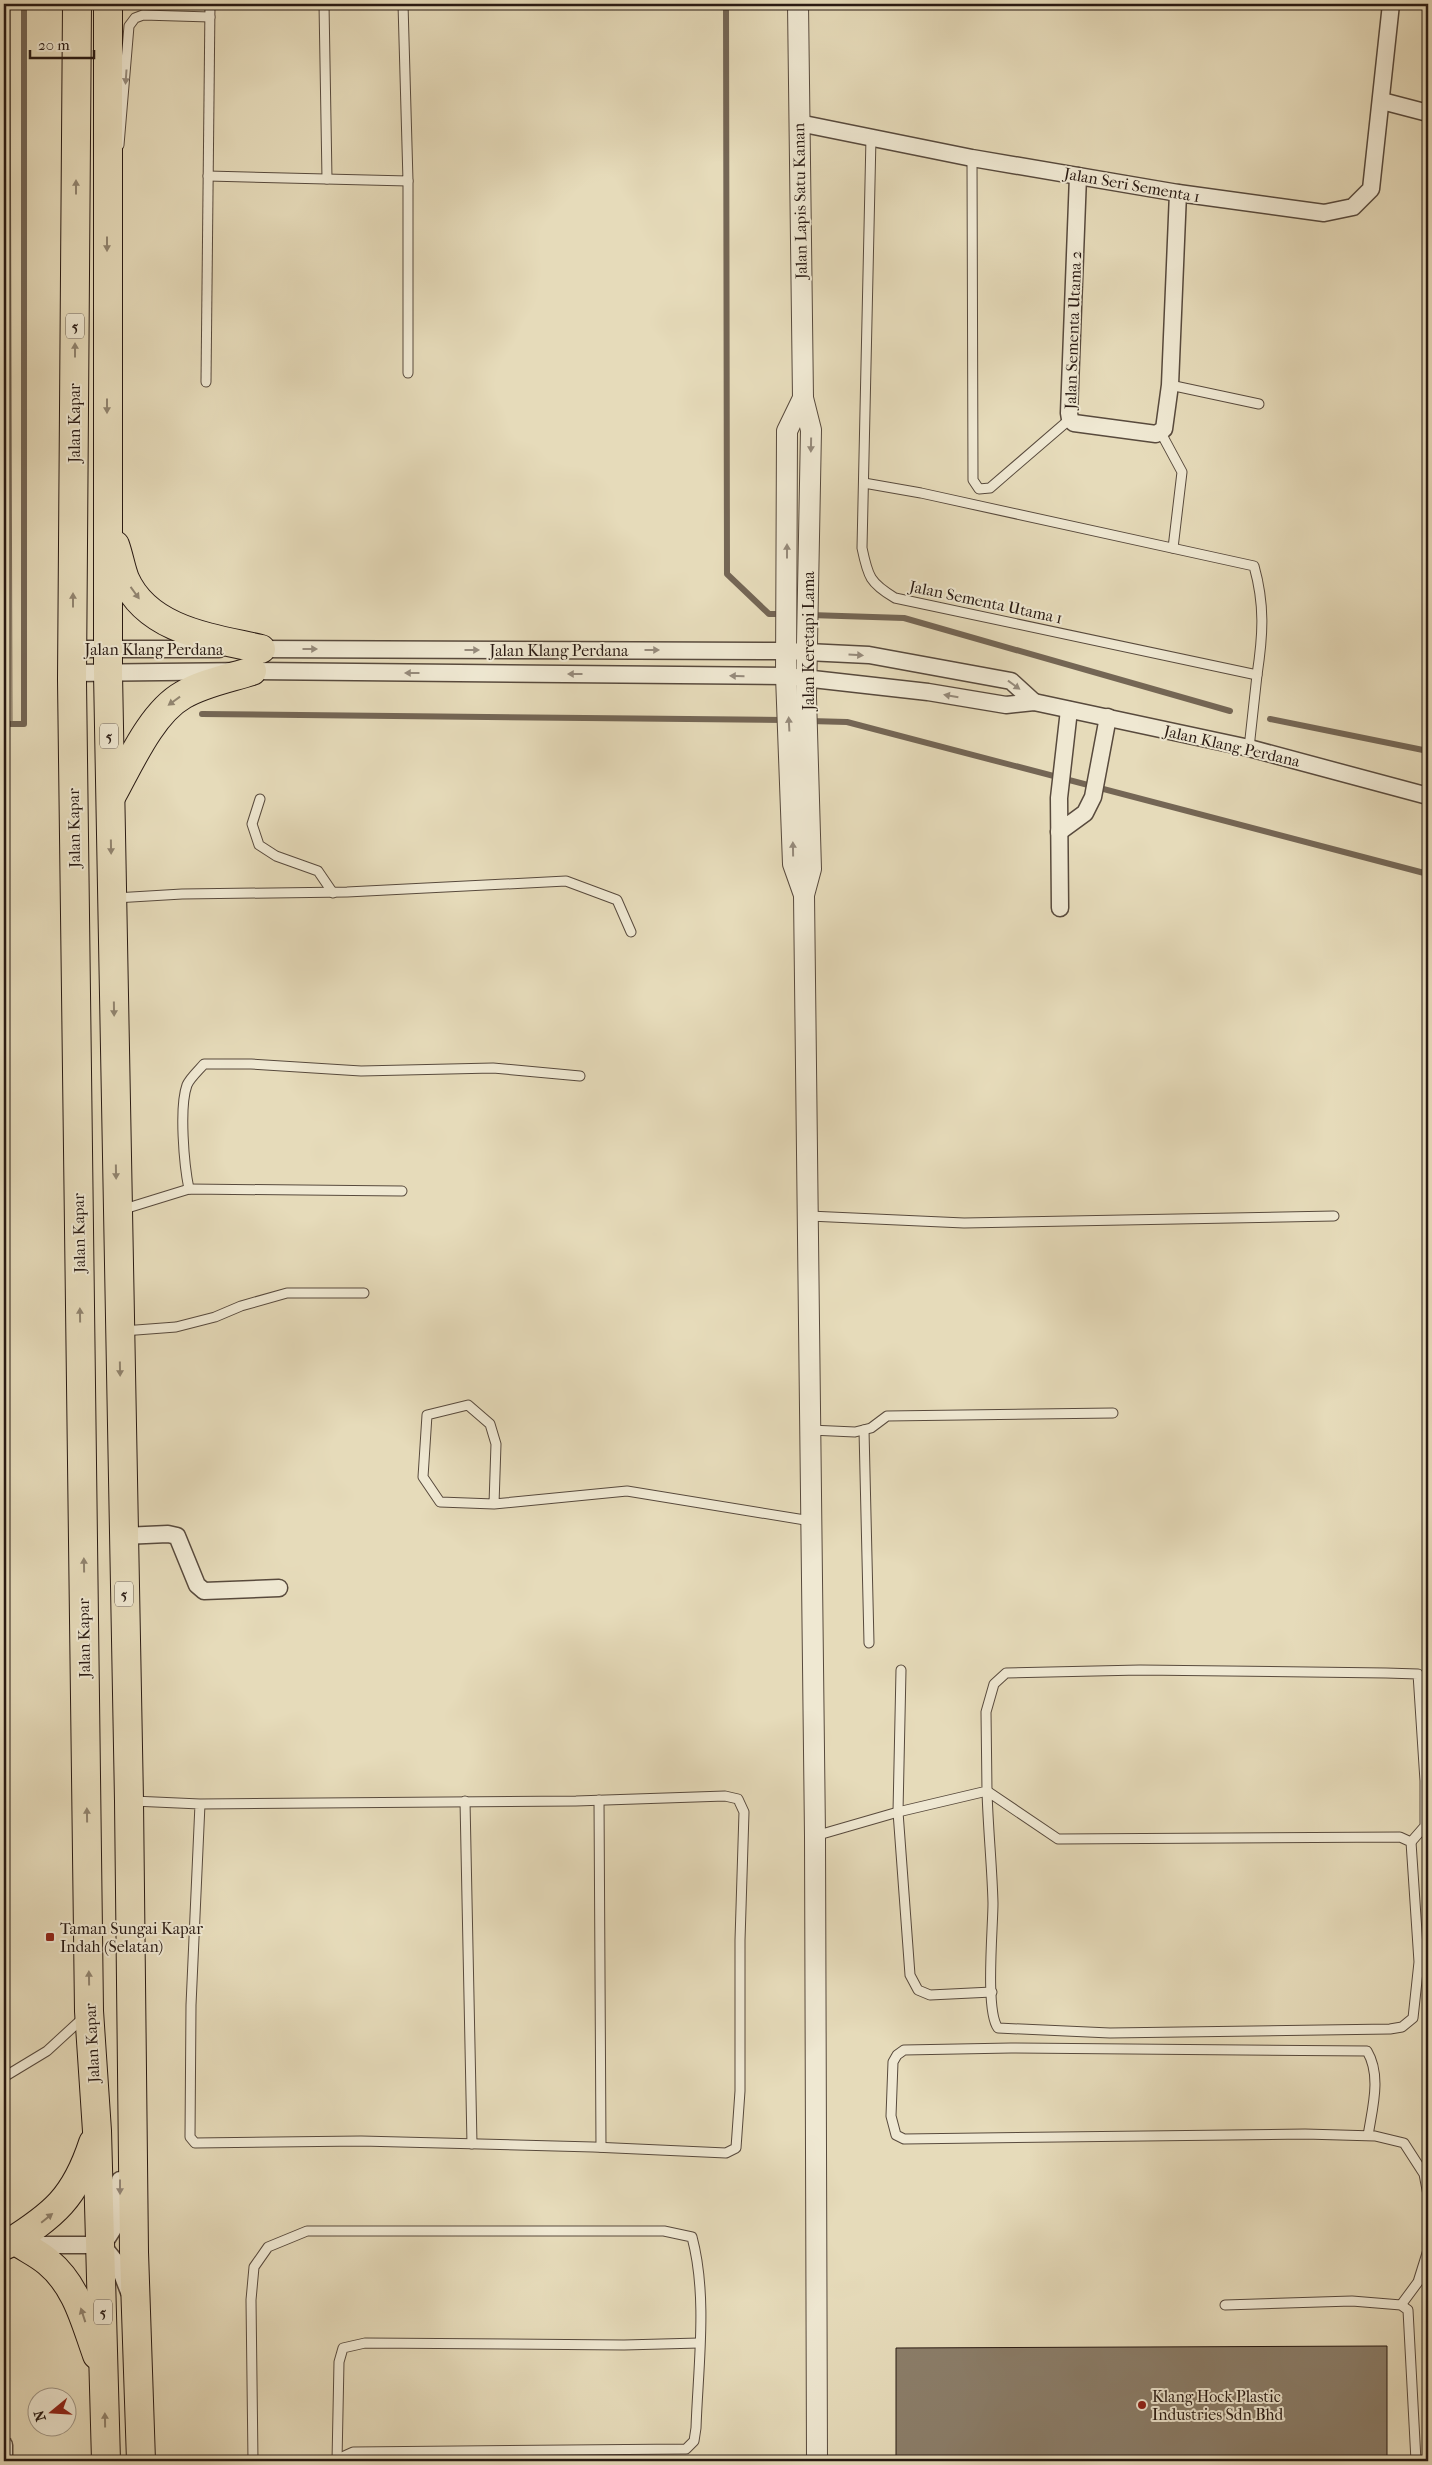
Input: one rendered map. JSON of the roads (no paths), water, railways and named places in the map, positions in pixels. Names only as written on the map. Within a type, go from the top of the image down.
[{"type":"highway","name":"Jalan Kapar","points":[[77,4],[73,661],[89,2011],[102,2245],[106,2461]]},
{"type":"highway","name":"Jalan Kapar","points":[[108,4],[108,661],[129,1801],[134,2252],[141,2461]]},
{"type":"highway","points":[[107,515],[125,580],[143,604],[165,622],[208,637],[256,660]]},
{"type":"highway","points":[[110,798],[148,732],[167,706],[184,694],[256,660]]},
{"type":"highway","points":[[97,2131],[86,2165],[74,2189],[56,2211],[11,2245],[48,2261],[70,2288],[79,2305],[104,2378]]},
{"type":"street","name":"Jalan Lapis Satu Kanan","points":[[798,4],[803,398]]},
{"type":"street","name":"Jalan Seri Sementa 1","points":[[799,123],[972,158],[1178,193],[1324,213],[1353,207],[1371,189],[1391,4]]},
{"type":"street","points":[[1382,101],[1428,113]]},
{"type":"street","name":"Jalan Sementa Utama 2","points":[[1078,176],[1070,419],[1074,423],[1161,433]]},
{"type":"street","points":[[1161,433],[1164,429],[1170,385],[1178,193]]},
{"type":"street","name":"Jalan Keretapi Lama","points":[[803,398],[787,431],[798,600],[807,631],[807,652],[800,693],[799,747],[811,870],[804,895],[809,1216],[817,2461]]},
{"type":"street","name":"Jalan Keretapi Lama","points":[[798,600],[787,630],[786,676],[800,693]]},
{"type":"street","name":"Jalan Klang Perdana","points":[[73,661],[256,660],[786,651],[869,655],[1011,681],[1034,702]]},
{"type":"street","name":"Jalan Klang Perdana","points":[[73,661],[256,660],[786,676]]},
{"type":"street","name":"Jalan Klang Perdana","points":[[800,693],[928,692],[1006,705],[1034,702],[1249,748],[1428,796]]},
{"type":"street","points":[[1060,908],[1060,788],[1069,710]]},
{"type":"street","points":[[1060,832],[1085,812],[1093,797],[1108,717]]},
{"type":"street","points":[[123,1536],[168,1534],[177,1536],[197,1584],[204,1591],[279,1588]]},
{"type":"street","points":[[102,2245],[114,2229],[120,2214],[120,2078],[131,2035]]},
{"type":"street","points":[[11,2245],[102,2245]]},
{"type":"street","points":[[102,2245],[119,2266],[128,2289],[140,2390]]},
{"type":"street","points":[[4,2445],[4,2461]]},
{"type":"lane","points":[[206,382],[210,4]]},
{"type":"lane","points":[[324,4],[327,179]]},
{"type":"lane","points":[[403,4],[408,182],[408,373]]},
{"type":"lane","points":[[107,164],[118,150],[122,135],[129,26],[134,18],[143,15],[210,17]]},
{"type":"lane","name":"Jalan Sementa Utama 1","points":[[871,137],[862,548],[866,570],[877,587],[895,598],[1256,674]]},
{"type":"lane","points":[[972,158],[973,480],[979,489],[976,505]]},
{"type":"lane","points":[[208,176],[408,182]]},
{"type":"lane","points":[[1170,385],[1259,404]]},
{"type":"lane","points":[[979,489],[990,488],[1070,419]]},
{"type":"lane","points":[[1161,433],[1182,472],[1173,548]]},
{"type":"lane","points":[[864,483],[976,505],[1254,566],[1259,584],[1263,630],[1256,674],[1249,748]]},
{"type":"lane","points":[[260,799],[252,824],[259,845],[276,856],[318,871],[333,893]]},
{"type":"lane","points":[[112,898],[182,894],[333,893],[566,881],[616,900],[631,932]]},
{"type":"lane","points":[[189,1189],[184,1166],[184,1109],[187,1084],[204,1064],[251,1064],[360,1071],[493,1068],[580,1076]]},
{"type":"lane","points":[[117,1211],[189,1189],[402,1191]]},
{"type":"lane","points":[[809,1216],[964,1223],[1334,1216]]},
{"type":"lane","points":[[119,1332],[176,1327],[215,1317],[241,1306],[287,1293],[364,1293]]},
{"type":"lane","points":[[494,1504],[496,1444],[490,1424],[468,1405],[426,1415],[423,1477],[440,1502],[494,1504],[627,1492],[811,1521]]},
{"type":"lane","points":[[810,1430],[855,1432],[872,1428],[888,1416],[1113,1413]]},
{"type":"lane","points":[[864,1430],[869,1643]]},
{"type":"lane","points":[[901,1670],[898,1812],[910,1975],[918,1990],[930,1995],[992,1992]]},
{"type":"lane","points":[[1150,1670],[1418,1674],[1425,1781],[1425,1826],[1411,1842],[1419,1962],[1413,2018],[1402,2028],[1110,2032],[998,2028],[993,2022],[992,1902],[986,1712],[994,1684],[1006,1673],[1150,1670]]},
{"type":"lane","points":[[814,1836],[898,1812],[987,1791],[1058,1838],[1400,1837],[1411,1842]]},
{"type":"lane","points":[[129,1801],[200,1804],[599,1800],[725,1796],[738,1799],[744,1812],[740,1940],[740,2091],[736,2148],[726,2153],[601,2147],[361,2141],[195,2143],[190,2137],[191,2004],[200,1804]]},
{"type":"lane","points":[[599,1800],[601,2147]]},
{"type":"lane","points":[[466,1801],[472,2144]]},
{"type":"lane","points":[[6,2075],[48,2051],[89,2011]]},
{"type":"lane","points":[[1368,2136],[1375,2081],[1373,2061],[1368,2052],[1021,2048],[904,2050],[896,2055],[893,2062],[891,2116],[896,2135],[904,2139],[1305,2134],[1368,2136],[1404,2143],[1424,2174],[1428,2195]]},
{"type":"lane","points":[[253,2461],[251,2300],[254,2267],[268,2247],[307,2230],[664,2231],[692,2237],[699,2265],[698,2343],[696,2428],[694,2441],[686,2449],[353,2452],[336,2461],[338,2362],[343,2348],[366,2343],[624,2345],[698,2343]]},
{"type":"lane","points":[[1402,2305],[1418,2282],[1428,2250]]},
{"type":"lane","points":[[1225,2305],[1352,2301],[1402,2305],[1408,2310],[1416,2461]]},
{"type":"waterway","points":[[4,724],[24,724],[24,4]]},
{"type":"waterway","points":[[726,4],[727,574],[769,614],[785,614]]},
{"type":"waterway","points":[[810,615],[904,618],[1230,711]]},
{"type":"waterway","points":[[202,714],[785,720]]},
{"type":"waterway","points":[[1270,719],[1428,751]]},
{"type":"waterway","points":[[810,721],[847,722],[1428,874]]},
{"type":"place","name":"Taman Sungai Kapar Indah (Selatan)","points":[[50,1937]]},
{"type":"place","name":"Klang Hock Plastic Industries Sdn Bhd","points":[[1142,2405]]}]
